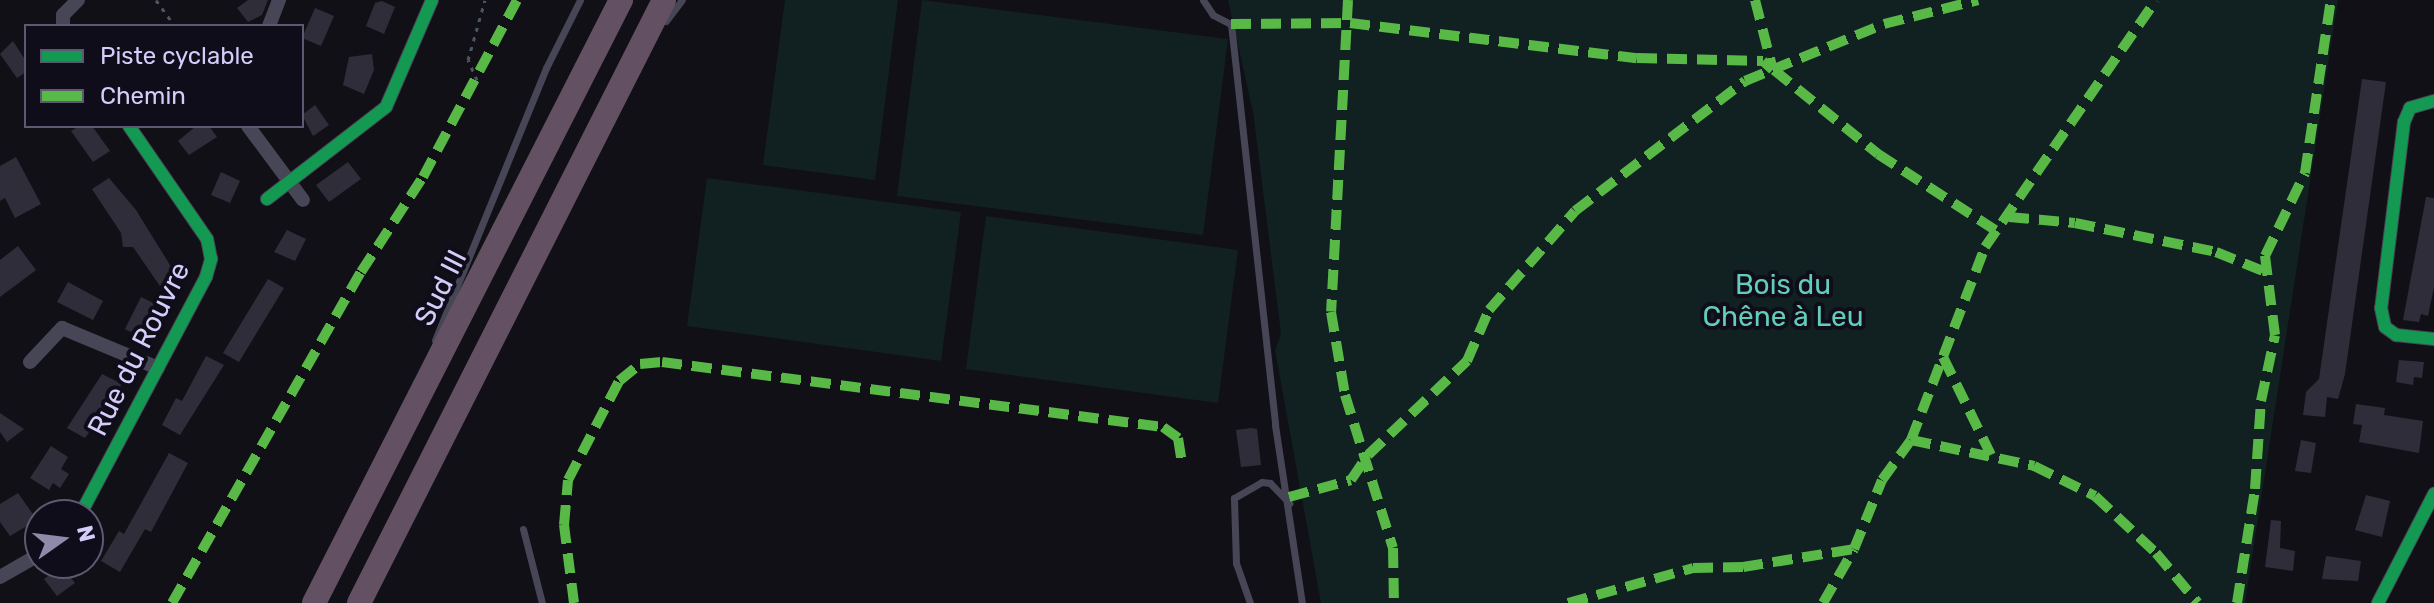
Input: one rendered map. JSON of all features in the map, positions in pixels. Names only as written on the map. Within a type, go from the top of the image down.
[{"type":"highway","name":"Sud III","points":[[314,603],[621,0]]},
{"type":"highway","points":[[359,603],[664,0]]},
{"type":"street","points":[[63,24],[63,15],[78,0]]},
{"type":"street","points":[[270,24],[279,0]]},
{"type":"street","points":[[267,199],[386,107],[432,0]]},
{"type":"street","points":[[2428,101],[2410,108],[2404,122],[2381,308],[2385,327],[2396,335],[2434,339]]},
{"type":"street","name":"Rue du Rouvre","points":[[88,499],[211,259],[207,239],[130,128]]},
{"type":"street","points":[[249,128],[303,200]]},
{"type":"street","points":[[30,362],[62,328],[158,368]]},
{"type":"street","points":[[2378,603],[2434,494]]},
{"type":"street","points":[[0,577],[24,563]]},
{"type":"lane","points":[[392,450],[546,68],[580,0]]},
{"type":"lane","points":[[631,67],[682,0]]},
{"type":"lane","points":[[1203,0],[1213,15],[1231,24],[1275,425],[1302,603]]},
{"type":"lane","points":[[1250,603],[1236,563],[1234,498],[1262,482],[1270,483],[1289,503]]},
{"type":"lane","points":[[523,529],[542,603]]},
{"type":"path","points":[[156,0],[174,24]]},
{"type":"path","points":[[477,80],[468,60],[485,0]]},
{"type":"green space","points":[[785,0],[898,0],[875,180],[763,165]]},
{"type":"green space","points":[[922,0],[1228,39],[1203,235],[897,196]]},
{"type":"green space","name":"Bois du Chêne à Leu","points":[[1228,0],[2338,0],[2245,603],[1321,603],[1275,350],[1281,334],[1253,112]]},
{"type":"green space","points":[[707,178],[961,212],[941,361],[687,326]]},
{"type":"green space","points":[[986,216],[1238,250],[1218,403],[966,369]]},
{"type":"building","points":[[248,0],[268,0],[262,15],[248,22],[237,8]]},
{"type":"building","points":[[382,1],[395,7],[384,34],[366,26],[375,3]]},
{"type":"building","points":[[315,8],[334,16],[321,46],[304,39]]},
{"type":"building","points":[[13,41],[24,58],[24,73],[17,78],[0,54]]},
{"type":"building","points":[[372,54],[374,70],[364,94],[343,85],[349,57]]},
{"type":"building","points":[[2362,79],[2386,82],[2345,374],[2338,399],[2327,397],[2325,417],[2303,415],[2306,392],[2319,379]]},
{"type":"building","points":[[315,105],[329,125],[313,136],[304,113]]},
{"type":"building","points":[[93,128],[110,151],[93,162],[71,131]]},
{"type":"building","points":[[194,128],[210,128],[217,137],[189,155],[178,141]]},
{"type":"building","points":[[16,157],[41,204],[15,218],[5,198],[0,201],[0,166]]},
{"type":"building","points":[[348,162],[361,179],[329,202],[316,185]]},
{"type":"building","points":[[221,172],[240,181],[230,203],[211,195]]},
{"type":"building","points":[[109,178],[136,210],[178,278],[162,289],[133,247],[123,247],[121,233],[92,189]]},
{"type":"building","points":[[2426,197],[2434,198],[2434,287],[2428,316],[2421,314],[2419,322],[2403,320]]},
{"type":"building","points":[[287,230],[306,239],[295,261],[274,252]]},
{"type":"building","points":[[18,246],[36,270],[0,297],[0,260]]},
{"type":"building","points":[[268,279],[284,288],[239,362],[223,353]]},
{"type":"building","points":[[68,282],[103,301],[93,320],[57,302]]},
{"type":"building","points":[[141,297],[162,307],[146,340],[125,329]]},
{"type":"building","points":[[206,356],[224,365],[180,435],[162,425],[176,398],[182,401]]},
{"type":"building","points":[[2399,360],[2424,362],[2422,378],[2414,377],[2413,385],[2396,382]]},
{"type":"building","points":[[102,374],[122,384],[85,438],[67,428]]},
{"type":"building","points":[[2356,404],[2385,408],[2384,415],[2423,421],[2419,453],[2359,442],[2362,425],[2353,424]]},
{"type":"building","points":[[0,413],[24,429],[7,442],[0,432]]},
{"type":"building","points":[[1257,429],[1261,465],[1241,467],[1236,430]]},
{"type":"building","points":[[2301,440],[2316,443],[2311,473],[2295,471]]},
{"type":"building","points":[[51,446],[68,457],[61,469],[69,474],[60,488],[53,483],[49,490],[30,478]]},
{"type":"building","points":[[169,453],[188,463],[151,532],[145,529],[120,572],[104,563],[104,556],[119,531],[124,534]]},
{"type":"building","points":[[18,493],[24,502],[24,528],[10,536],[0,522],[0,504]]},
{"type":"building","points":[[2366,495],[2390,501],[2382,537],[2355,530]]},
{"type":"building","points":[[2271,520],[2281,521],[2280,548],[2295,551],[2293,571],[2265,567]]},
{"type":"building","points":[[2326,556],[2361,561],[2358,581],[2322,579]]},
{"type":"building","points":[[44,579],[72,579],[75,583],[57,596]]},
{"type":"marked path","points":[[172,603],[361,272],[423,177],[517,0]]},
{"type":"marked path","points":[[1348,0],[1331,312],[1345,395],[1393,548],[1394,603]]},
{"type":"marked path","points":[[1755,0],[1773,70]]},
{"type":"marked path","points":[[1289,497],[1351,480],[1368,455],[1467,361],[1489,310],[1575,211],[1745,81],[1884,24],[1978,0]]},
{"type":"marked path","points":[[1823,603],[1854,549],[1882,480],[1911,440],[1985,247],[2156,0]]},
{"type":"marked path","points":[[2237,603],[2255,489],[2261,401],[2275,335],[2265,256],[2305,173],[2331,0]]},
{"type":"marked path","points":[[1231,24],[1350,23],[1637,58],[1763,61],[1773,70]]},
{"type":"marked path","points":[[1774,70],[1878,154],[1995,230]]},
{"type":"marked path","points":[[2009,217],[2075,223],[2216,252],[2263,271]]},
{"type":"marked path","points":[[1943,357],[1991,455]]},
{"type":"marked path","points":[[574,603],[564,525],[568,480],[619,381],[640,364],[662,362],[1163,427],[1178,438],[1182,464]]},
{"type":"marked path","points":[[1911,440],[2034,466],[2095,496],[2156,553],[2198,603]]},
{"type":"marked path","points":[[1568,603],[1693,568],[1743,567],[1854,549]]},
{"type":"cycle path","points":[[267,199],[386,107],[432,0]]},
{"type":"cycle path","points":[[2434,101],[2410,108],[2404,122],[2381,308],[2385,327],[2396,335],[2434,339]]},
{"type":"cycle path","points":[[88,499],[206,277],[211,259],[207,239],[130,128]]},
{"type":"cycle path","points":[[2378,603],[2434,494]]}]
